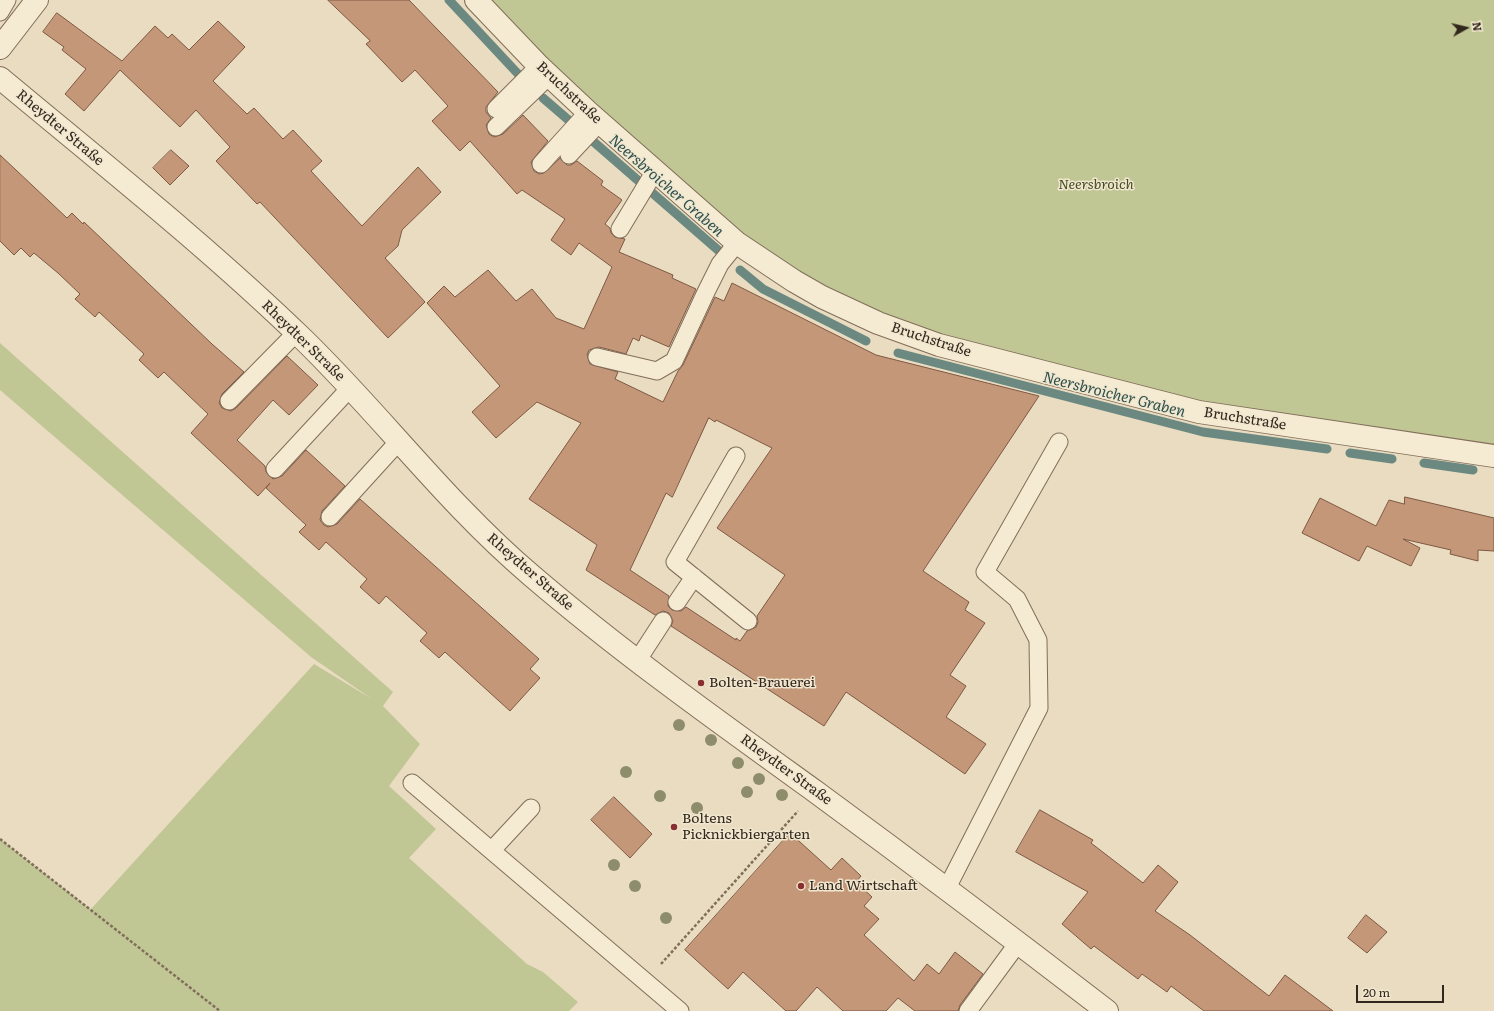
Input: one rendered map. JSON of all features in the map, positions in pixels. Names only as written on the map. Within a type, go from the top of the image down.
[{"type":"street","points":[[0,48],[37,0]]},
{"type":"street","name":"Bruchstraße","points":[[476,0],[535,80],[585,127],[729,253],[764,263],[822,297],[878,323],[939,345],[1215,416],[1494,456]]},
{"type":"street","name":"Rheydter Straße","points":[[0,78],[219,263],[296,333],[351,387],[466,513],[507,554],[637,661],[947,888],[1107,1011]]},
{"type":"lane","points":[[0,12],[8,0]]},
{"type":"lane","points":[[496,109],[535,80]]},
{"type":"lane","points":[[496,127],[535,80]]},
{"type":"lane","points":[[569,155],[585,127]]},
{"type":"lane","points":[[541,164],[585,127]]},
{"type":"lane","points":[[620,229],[648,183]]},
{"type":"lane","points":[[597,357],[657,371],[674,361],[706,292],[729,253]]},
{"type":"lane","points":[[229,401],[296,333]]},
{"type":"lane","points":[[274,469],[351,387]]},
{"type":"lane","points":[[330,517],[400,440]]},
{"type":"lane","points":[[947,888],[1039,708],[1038,640],[1017,599],[985,572],[1058,442]]},
{"type":"lane","points":[[736,456],[675,562],[748,621]]},
{"type":"lane","points":[[677,602],[694,577]]},
{"type":"lane","points":[[637,661],[663,621]]},
{"type":"lane","points":[[412,783],[680,1011]]},
{"type":"lane","points":[[492,850],[531,808]]},
{"type":"lane","points":[[968,1011],[1018,943]]},
{"type":"path","points":[[645,981],[815,792]]},
{"type":"path","points":[[0,839],[220,1011]]},
{"type":"green space","name":"Neersbroich","points":[[488,0],[1494,0],[1494,447],[1208,406],[890,320],[778,265],[587,101]]},
{"type":"green space","points":[[0,343],[393,692],[383,706],[420,744],[389,786],[436,829],[409,858],[527,964],[543,972],[578,1002],[569,1011],[0,1011],[0,839],[94,912],[91,909],[314,664],[372,699],[311,657],[0,390]]},
{"type":"building","points":[[328,0],[409,0],[498,92],[486,107],[486,112],[491,118],[486,125],[489,134],[494,137],[503,134],[523,115],[548,141],[531,162],[534,171],[539,174],[544,173],[560,158],[567,165],[571,165],[577,161],[603,181],[601,185],[622,200],[605,224],[610,228],[611,233],[615,237],[625,239],[619,252],[673,275],[672,278],[696,289],[669,347],[641,335],[639,341],[633,338],[626,354],[599,347],[589,350],[587,355],[590,364],[618,372],[615,379],[663,402],[678,371],[683,365],[715,297],[724,301],[732,283],[876,355],[1039,396],[923,571],[969,602],[965,610],[985,623],[950,675],[966,686],[946,717],[986,744],[965,774],[846,692],[824,726],[671,626],[673,621],[669,613],[663,611],[655,615],[586,570],[597,545],[529,499],[581,423],[537,402],[496,438],[472,412],[500,386],[427,303],[444,286],[455,297],[488,270],[516,301],[532,289],[556,318],[584,329],[612,267],[579,243],[571,255],[551,240],[565,219],[522,190],[517,194],[470,141],[460,151],[432,121],[448,106],[415,70],[402,82],[366,44],[370,41]],"holes":[[[709,418],[715,422],[716,420],[772,448],[717,528],[785,575],[757,616],[758,622],[756,627],[747,631],[740,641],[736,638],[736,640],[686,607],[681,611],[672,610],[668,606],[669,596],[630,570],[666,493],[672,497]]]},
{"type":"building","points":[[57,13],[122,61],[155,26],[168,38],[172,34],[189,50],[218,21],[245,47],[213,81],[247,114],[254,108],[283,139],[293,130],[322,161],[311,171],[362,226],[418,167],[441,192],[402,230],[398,246],[385,258],[425,302],[388,338],[260,202],[257,204],[216,161],[230,147],[196,110],[180,127],[120,70],[84,111],[65,94],[86,69],[62,50],[64,47],[43,32]]},
{"type":"building","points":[[171,150],[189,166],[170,185],[153,168]]},
{"type":"building","points":[[0,155],[67,218],[72,213],[83,224],[84,222],[212,344],[244,372],[222,394],[219,403],[222,408],[231,411],[236,408],[287,356],[318,385],[289,415],[273,400],[237,440],[265,466],[266,472],[273,479],[282,476],[306,450],[345,486],[322,511],[320,520],[324,525],[328,527],[337,524],[360,499],[539,659],[530,669],[540,678],[510,711],[445,652],[439,658],[420,641],[427,633],[386,596],[379,604],[360,587],[367,579],[326,542],[319,550],[299,532],[306,525],[266,488],[270,483],[258,496],[191,433],[208,414],[164,372],[158,378],[139,360],[144,354],[99,312],[95,317],[75,299],[80,294],[58,273],[34,253],[30,257],[21,248],[14,255],[0,241]]},
{"type":"building","points":[[1405,497],[1494,518],[1494,551],[1478,550],[1478,561],[1450,554],[1451,550],[1403,539],[1420,548],[1411,566],[1367,546],[1359,561],[1302,533],[1320,498],[1376,526],[1389,500],[1404,504]]},
{"type":"building","points":[[614,797],[652,834],[630,858],[591,820]]},
{"type":"building","points":[[1040,810],[1093,840],[1091,843],[1143,883],[1158,865],[1178,882],[1155,911],[1190,935],[1269,996],[1285,975],[1333,1011],[1204,1011],[1171,986],[1167,992],[1142,974],[1138,979],[1094,946],[1091,949],[1062,924],[1088,892],[1016,852]]},
{"type":"building","points":[[790,833],[831,870],[842,858],[861,876],[856,882],[872,897],[864,906],[879,919],[864,935],[914,981],[927,964],[939,974],[955,952],[983,974],[960,1005],[958,1011],[915,1011],[898,998],[886,1011],[843,1011],[817,987],[796,1011],[786,1011],[743,972],[728,989],[685,950]]},
{"type":"building","points":[[1366,915],[1387,932],[1367,953],[1348,938]]},
{"type":"waterway","name":"Neersbroicher Graben","points":[[449,0],[520,76]]},
{"type":"waterway","name":"Neersbroicher Graben","points":[[543,98],[572,123]]},
{"type":"waterway","name":"Neersbroicher Graben","points":[[587,136],[726,257]]},
{"type":"waterway","name":"Neersbroicher Graben","points":[[740,270],[763,289],[866,341]]},
{"type":"waterway","name":"Neersbroicher Graben","points":[[898,353],[1203,432],[1327,449]]},
{"type":"waterway","name":"Neersbroicher Graben","points":[[1350,453],[1392,459]]},
{"type":"waterway","name":"Neersbroicher Graben","points":[[1424,463],[1473,470]]},
{"type":"place","name":"Bolten-Brauerei","points":[[701,683]]},
{"type":"place","name":"Boltens Picknickbiergarten","points":[[674,827]]},
{"type":"place","name":"Land Wirtschaft","points":[[801,886]]}]
